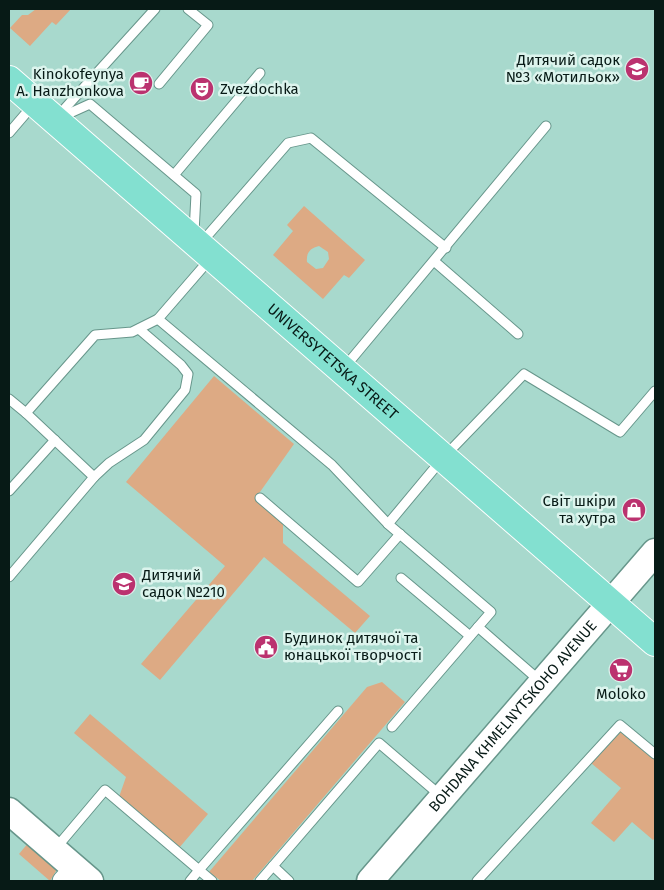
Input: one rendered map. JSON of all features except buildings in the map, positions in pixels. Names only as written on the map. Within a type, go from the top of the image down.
[{"type":"main road","name":"UNIVERSYTETSKA STREET","points":[[9,80],[655,642]]},
{"type":"main road","name":"BOHDANA KHMELNYTSKOHO AVENUE","points":[[370,881],[655,552]]},
{"type":"main road","points":[[9,811],[54,850],[75,877]]},
{"type":"lane","points":[[54,120],[155,9]]},
{"type":"lane","points":[[159,84],[208,25],[188,9]]},
{"type":"lane","points":[[174,175],[260,73]]},
{"type":"lane","points":[[9,133],[34,102]]},
{"type":"lane","points":[[54,120],[90,104],[196,194],[201,248]]},
{"type":"lane","points":[[342,370],[446,248],[546,126]]},
{"type":"lane","points":[[26,413],[95,335],[132,332],[158,319],[201,248],[288,143],[311,138],[446,248]]},
{"type":"lane","points":[[434,261],[518,334]]},
{"type":"lane","points":[[158,319],[332,466],[388,524],[491,612],[392,727]]},
{"type":"lane","points":[[9,576],[94,477],[108,463],[144,440],[185,390],[188,374],[181,365],[139,329]]},
{"type":"lane","points":[[388,524],[443,458],[524,374],[620,432],[655,391]]},
{"type":"lane","points":[[9,399],[94,477]]},
{"type":"lane","points":[[9,491],[55,440]]},
{"type":"lane","points":[[260,498],[358,582],[400,534]]},
{"type":"lane","points":[[401,578],[470,636]]},
{"type":"lane","points":[[478,627],[541,683]]},
{"type":"lane","points":[[190,881],[338,711]]},
{"type":"lane","points":[[477,881],[620,725],[655,754]]},
{"type":"lane","points":[[260,881],[379,743],[442,797]]},
{"type":"lane","points":[[54,850],[105,790],[212,881]]},
{"type":"lane","points":[[273,866],[290,881]]},
{"type":"shaded area","points":[[36,9],[71,9],[56,25],[52,22],[30,46],[10,28],[22,15],[28,15]]},
{"type":"shaded area","points":[[304,206],[365,260],[349,278],[344,275],[323,299],[273,255],[293,231],[287,225]],"holes":[[[319,246],[328,252],[329,259],[323,268],[316,269],[307,262],[309,251],[313,248]]]},
{"type":"shaded area","points":[[214,376],[294,444],[255,499],[283,523],[283,543],[370,616],[355,633],[264,557],[160,680],[141,664],[225,566],[126,482]]},
{"type":"shaded area","points":[[382,682],[405,702],[252,881],[221,881],[209,872],[367,687]]},
{"type":"shaded area","points":[[90,714],[208,814],[179,848],[119,797],[126,777],[74,733]]},
{"type":"shaded area","points":[[621,729],[655,758],[655,838],[653,840],[632,822],[614,842],[591,823],[621,788],[591,763]]},
{"type":"shaded area","points":[[29,842],[55,865],[56,871],[50,881],[19,854]]},
{"type":"place","name":"Дитячий садок №3 «Мотильок»","points":[[637,69]]},
{"type":"place","name":"Kinokofeynya A. Hanzhonkova","points":[[141,83]]},
{"type":"place","name":"Zvezdochka","points":[[202,89]]},
{"type":"place","name":"Світ шкіри та хутра","points":[[634,510]]},
{"type":"place","name":"Дитячий садок №210","points":[[124,584]]},
{"type":"place","name":"Будинок дитячої та юнацької творчості","points":[[266,647]]},
{"type":"place","name":"Moloko","points":[[621,670]]}]
